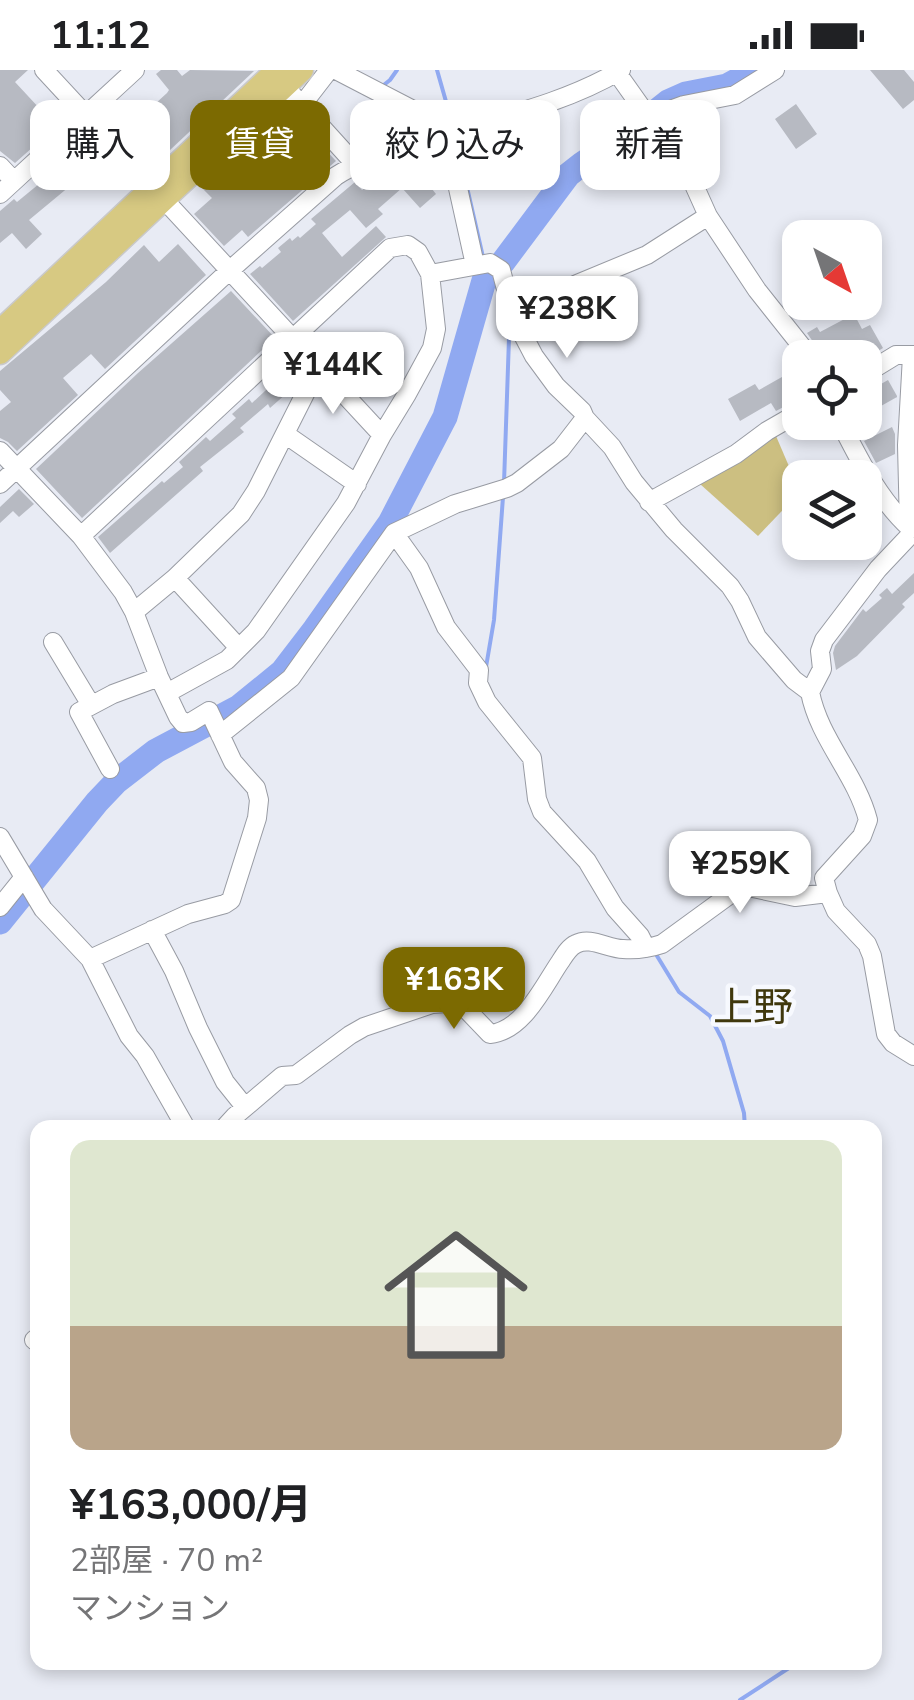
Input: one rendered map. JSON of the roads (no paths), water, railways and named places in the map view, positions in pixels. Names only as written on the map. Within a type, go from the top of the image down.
[{"type":"main road","points":[[0,354],[281,74]]},
{"type":"main road","points":[[0,332],[158,193]]},
{"type":"street","points":[[44,70],[71,100]]},
{"type":"street","points":[[103,100],[135,70]]},
{"type":"street","points":[[306,100],[333,70],[395,100]]},
{"type":"street","points":[[712,100],[735,96],[775,70]]},
{"type":"street","points":[[557,100],[590,88],[618,71],[637,100]]},
{"type":"street","points":[[281,74],[299,100]]},
{"type":"street","points":[[330,136],[350,158]]},
{"type":"street","points":[[0,166],[7,188],[30,167]]},
{"type":"street","points":[[0,484],[228,271],[350,167]]},
{"type":"street","points":[[155,190],[382,434]]},
{"type":"street","points":[[463,190],[488,266],[534,356],[612,447],[650,502],[730,586],[757,638],[794,680],[810,692],[819,721],[852,780],[868,820],[862,836],[824,878],[828,893],[836,911],[872,956],[886,1034],[914,1056]]},
{"type":"street","points":[[696,190],[708,216],[757,290],[797,340]]},
{"type":"street","points":[[514,316],[647,255],[708,216]]},
{"type":"street","points":[[81,536],[390,248],[408,246],[418,252],[430,274],[436,329],[432,348],[357,484],[271,612],[239,648],[213,669],[163,685],[113,694],[79,712],[110,769]]},
{"type":"street","points":[[430,274],[488,266]]},
{"type":"street","points":[[810,692],[822,669],[820,651],[824,640],[912,530],[908,446],[913,356],[896,355],[882,364]]},
{"type":"street","points":[[134,612],[241,514],[319,366]]},
{"type":"street","points":[[216,727],[291,678],[394,533],[454,504],[503,489],[561,449],[585,418]]},
{"type":"street","points":[[650,502],[736,454],[782,422]]},
{"type":"street","points":[[285,434],[357,484]]},
{"type":"street","points":[[850,440],[893,513],[912,530]]},
{"type":"street","points":[[0,450],[107,567],[134,612],[178,718],[190,722],[208,711],[233,762],[256,788],[259,800],[258,818],[231,900],[188,914],[90,959]]},
{"type":"street","points":[[394,533],[418,568],[446,627],[479,670],[478,683],[487,702],[532,758],[542,812],[587,860],[615,908],[650,947]]},
{"type":"street","points":[[175,578],[239,648]]},
{"type":"street","points":[[53,642],[91,705]]},
{"type":"street","points":[[0,836],[43,909],[90,959],[129,1036],[181,1120]]},
{"type":"street","points":[[0,907],[28,884]]},
{"type":"street","points":[[232,1120],[282,1076],[296,1074],[350,1034],[432,1004],[447,1003],[466,1009],[490,1034],[501,1033],[525,1013],[577,943],[586,941],[620,950],[662,944],[744,888],[795,896],[828,893]]},
{"type":"street","points":[[152,930],[225,1082],[245,1107]]},
{"type":"waterway","points":[[380,88],[397,70]]},
{"type":"waterway","points":[[437,70],[446,100]]},
{"type":"waterway","points":[[0,922],[117,781],[156,751],[239,707],[282,672],[315,629],[390,523],[445,417],[485,277],[503,262],[568,175],[668,102],[686,94],[727,86],[756,70]]},
{"type":"waterway","points":[[468,190],[483,257]]},
{"type":"waterway","points":[[489,274],[498,289]]},
{"type":"waterway","points":[[504,483],[509,338],[505,318]]},
{"type":"waterway","points":[[486,667],[494,620],[503,497]]},
{"type":"waterway","points":[[654,951],[679,992],[710,1016],[723,1041],[744,1120]]},
{"type":"waterway","points":[[740,1700],[786,1670]]},
{"type":"district","name":"上野","points":[[753,1008]]}]
